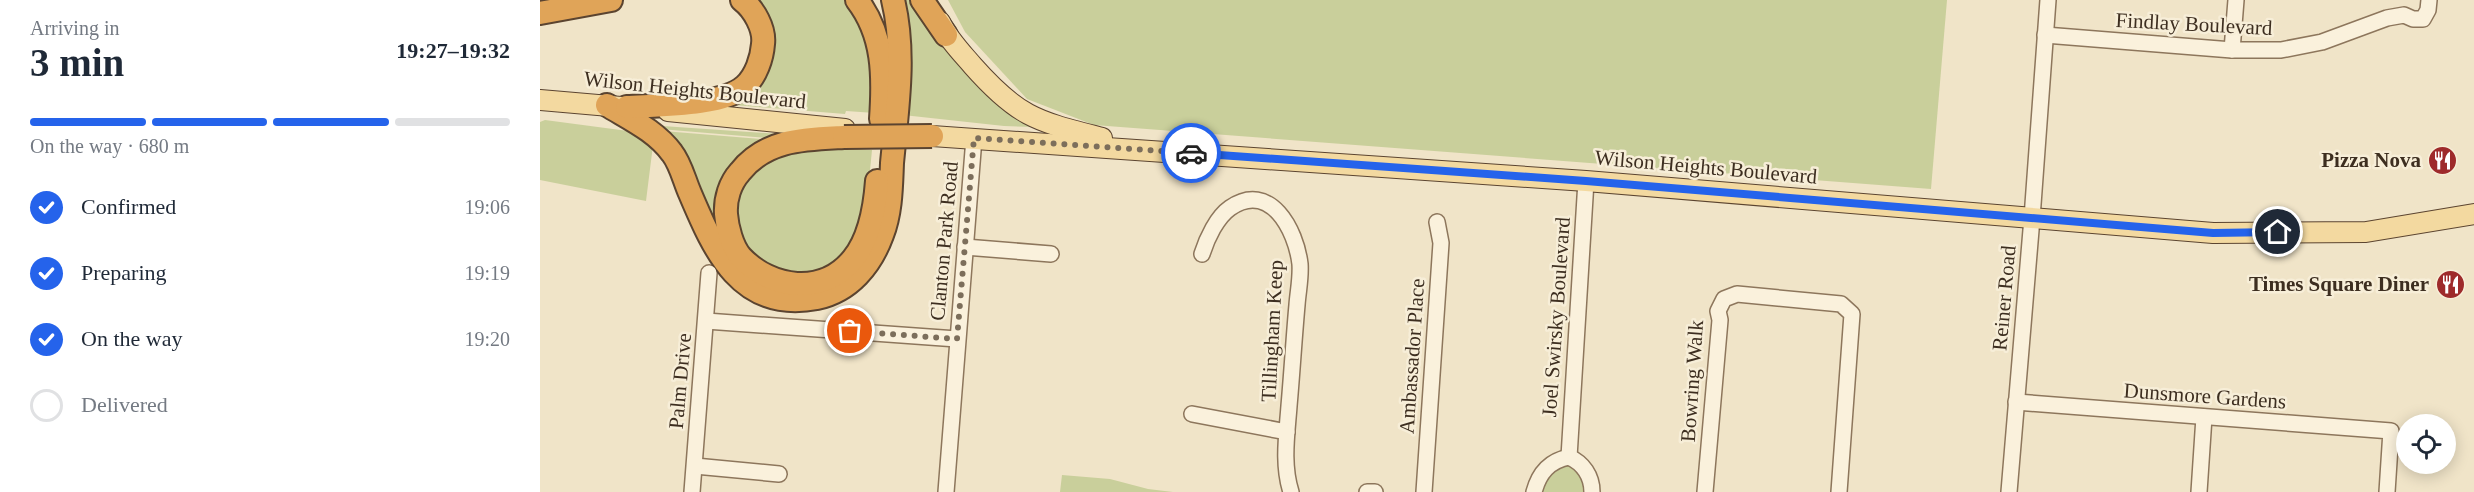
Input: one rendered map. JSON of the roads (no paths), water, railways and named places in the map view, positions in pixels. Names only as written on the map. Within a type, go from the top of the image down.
[{"type":"highway","points":[[540,13],[611,0]]},
{"type":"highway","points":[[617,106],[720,100],[746,86],[762,60],[764,38],[757,18],[742,0]]},
{"type":"highway","points":[[857,0],[868,15],[882,56],[882,105],[875,199],[870,226],[854,258],[844,268],[818,282],[785,283],[771,279],[754,269],[739,255],[732,239],[726,211],[728,193],[735,178],[748,161],[787,142],[844,133],[932,136]]},
{"type":"highway","points":[[617,106],[658,137],[674,155],[721,259],[746,286],[773,298],[802,301],[834,294],[857,278],[877,249],[888,221],[899,80],[897,18],[893,0]]},
{"type":"highway","points":[[922,0],[946,35]]},
{"type":"main road","points":[[928,0],[946,35],[994,89],[1026,115],[1047,124],[1155,151]]},
{"type":"main road","name":"Wilson Heights Boulevard","points":[[540,100],[617,106],[844,133]]},
{"type":"main road","name":"Wilson Heights Boulevard","points":[[932,136],[1586,181],[2213,233],[2354,232],[2474,214]]},
{"type":"street","name":"Reiner Road","points":[[2009,492],[2048,0]]},
{"type":"street","points":[[2232,50],[2236,0]]},
{"type":"street","name":"Findlay Boulevard","points":[[2045,35],[2232,50],[2282,50],[2322,42],[2387,18],[2404,15],[2413,19],[2423,19],[2428,10],[2428,0]]},
{"type":"street","name":"Clanton Park Road","points":[[946,492],[974,138]]},
{"type":"street","name":"Joel Swirsky Boulevard","points":[[1569,457],[1586,181]]},
{"type":"street","name":"Tillingham Keep","points":[[1202,254],[1211,232],[1222,215],[1245,201],[1258,201],[1272,206],[1279,212],[1290,230],[1298,251],[1300,274],[1287,432],[1287,468],[1291,492]]},
{"type":"street","name":"Ambassador Place","points":[[1424,492],[1441,243],[1437,222]]},
{"type":"street","points":[[965,247],[1052,254]]},
{"type":"street","name":"Palm Drive","points":[[692,492],[709,273]]},
{"type":"street","name":"Bowring Walk","points":[[1705,492],[1720,320],[1718,311],[1724,299],[1737,294],[1841,304],[1852,314],[1839,492]]},
{"type":"street","points":[[706,321],[957,339]]},
{"type":"street","name":"Dunsmore Gardens","points":[[2016,402],[2391,431],[2387,492]]},
{"type":"street","points":[[1192,414],[1287,432]]},
{"type":"street","points":[[2199,492],[2204,417]]},
{"type":"street","points":[[1534,492],[1537,481],[1547,466],[1569,457],[1586,471],[1592,492]]},
{"type":"street","points":[[694,466],[779,474]]},
{"type":"street","points":[[1367,492],[1375,492]]},
{"type":"place","name":"Pizza Nova","points":[[2442,160]]},
{"type":"place","name":"Times Square Diner","points":[[2450,284]]}]
